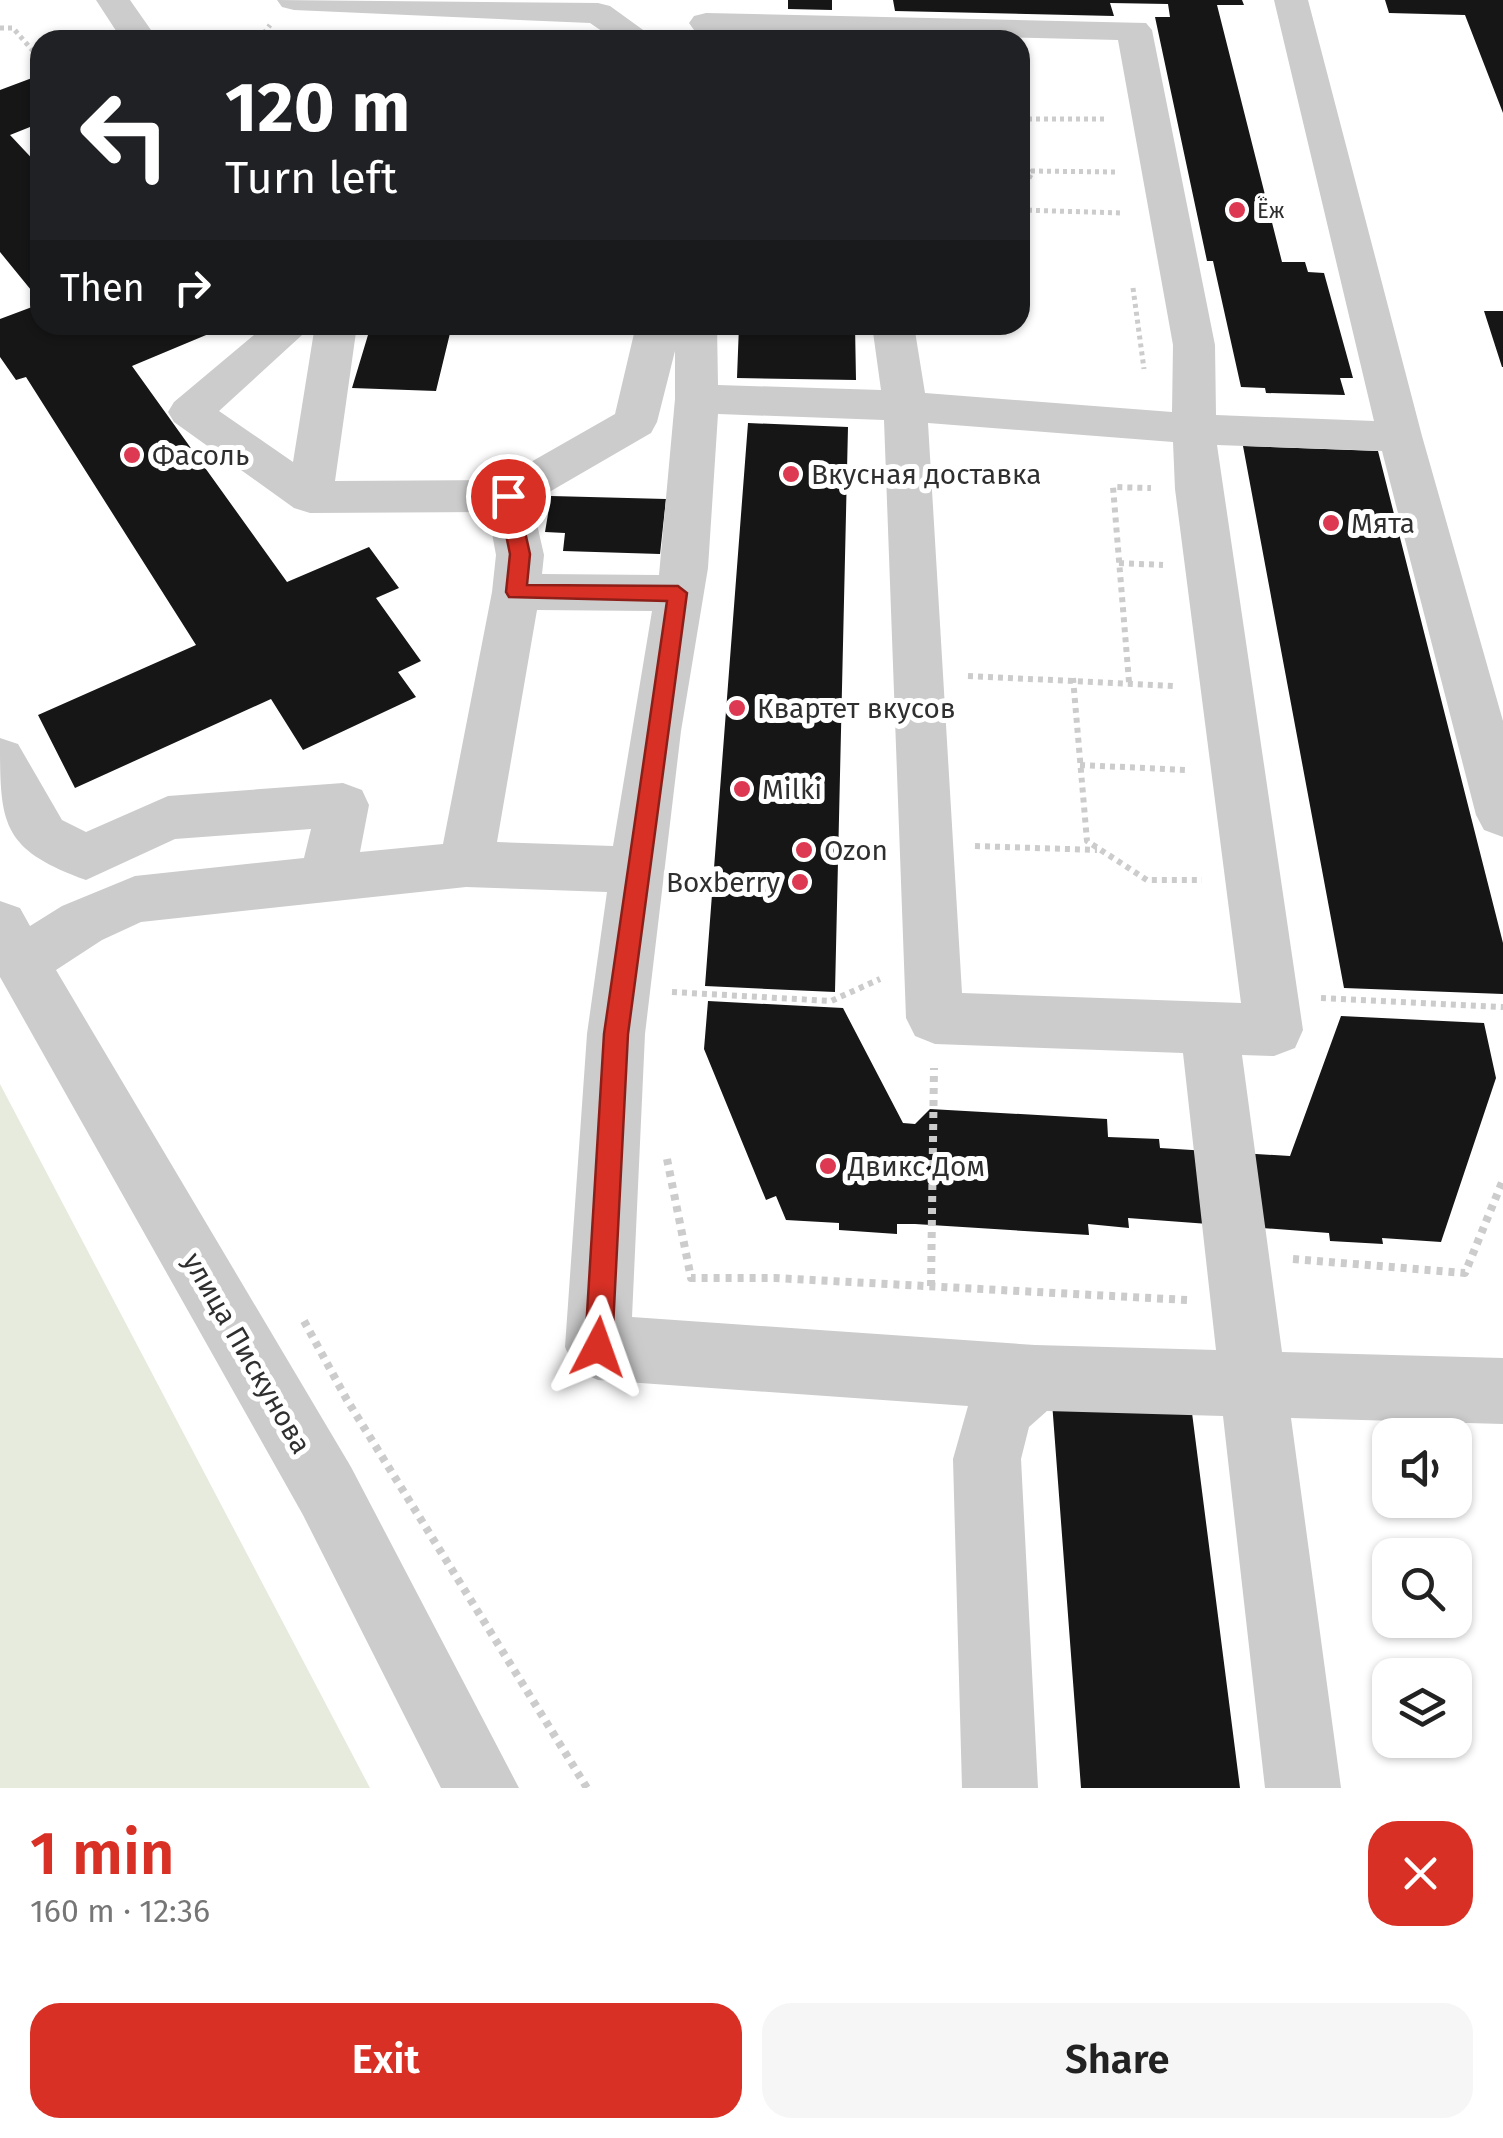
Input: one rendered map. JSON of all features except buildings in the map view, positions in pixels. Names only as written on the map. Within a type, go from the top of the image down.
[{"type":"street","points":[[112,0],[133,30]]},
{"type":"street","points":[[294,0],[598,14],[623,30]]},
{"type":"street","points":[[1291,0],[1404,450],[1503,815]]},
{"type":"street","points":[[706,21],[830,30]]},
{"type":"street","points":[[894,335],[905,406],[934,1018],[1274,1030],[1198,489],[1172,427],[1194,345],[1134,30],[1030,31]]},
{"type":"street","points":[[280,335],[190,412],[310,497],[508,496],[567,458],[635,422],[656,335]]},
{"type":"street","points":[[310,497],[334,335]]},
{"type":"street","points":[[696,335],[697,400],[686,549],[616,1034],[598,1347],[1035,1378],[1503,1391]]},
{"type":"street","points":[[697,400],[905,406],[1172,427],[1400,437],[1404,450]]},
{"type":"street","points":[[466,864],[516,592],[520,554],[508,496]]},
{"type":"street","points":[[516,592],[678,593]]},
{"type":"street","points":[[0,759],[42,836],[86,856],[168,818],[343,805],[327,878]]},
{"type":"street","points":[[11,943],[82,923],[135,899],[466,864],[637,870]]},
{"type":"street","name":"улица Пискунова","points":[[11,943],[328,1491],[481,1788]]},
{"type":"street","points":[[1209,1028],[1303,1788]]},
{"type":"street","points":[[1000,1788],[987,1459],[1000,1408],[1035,1378]]},
{"type":"path","points":[[0,28],[14,28],[30,47]]},
{"type":"path","points":[[1030,119],[1111,119]]},
{"type":"path","points":[[1116,155],[1120,186]]},
{"type":"path","points":[[1030,178],[1031,171],[1118,172]]},
{"type":"path","points":[[1121,200],[1123,213]]},
{"type":"path","points":[[1030,210],[1170,214]]},
{"type":"path","points":[[1131,271],[1172,427]]},
{"type":"path","points":[[1129,682],[1113,487],[1198,489]]},
{"type":"path","points":[[918,674],[1073,678],[1226,690]]},
{"type":"path","points":[[1073,678],[1087,840],[1147,880],[1253,880]]},
{"type":"path","points":[[1080,764],[1238,772]]},
{"type":"path","points":[[926,845],[1098,850]]},
{"type":"path","points":[[657,991],[831,1001],[932,959]]},
{"type":"path","points":[[1270,996],[1503,1007]]},
{"type":"path","points":[[931,1286],[934,1018]]},
{"type":"path","points":[[664,1146],[691,1278],[931,1286],[1465,1273],[1503,1180]]},
{"type":"path","points":[[304,1321],[347,1400],[587,1788]]},
{"type":"shaded area","points":[[0,1084],[370,1788],[0,1788]]},
{"type":"place","name":"Ёж","points":[[1237,210]]},
{"type":"place","name":"Фасоль","points":[[132,455]]},
{"type":"place","name":"Вкусная доставка","points":[[791,474]]},
{"type":"place","name":"Мята","points":[[1331,523]]},
{"type":"place","name":"Квартет вкусов","points":[[737,708]]},
{"type":"place","name":"Milki","points":[[742,789]]},
{"type":"place","name":"Ozon","points":[[804,850]]},
{"type":"place","name":"Boxberry","points":[[800,882]]},
{"type":"place","name":"Двикс Дом","points":[[828,1166]]},
{"type":"route","points":[[508,496],[520,554],[516,592],[678,593],[655,731],[616,1034],[598,1347]]}]
